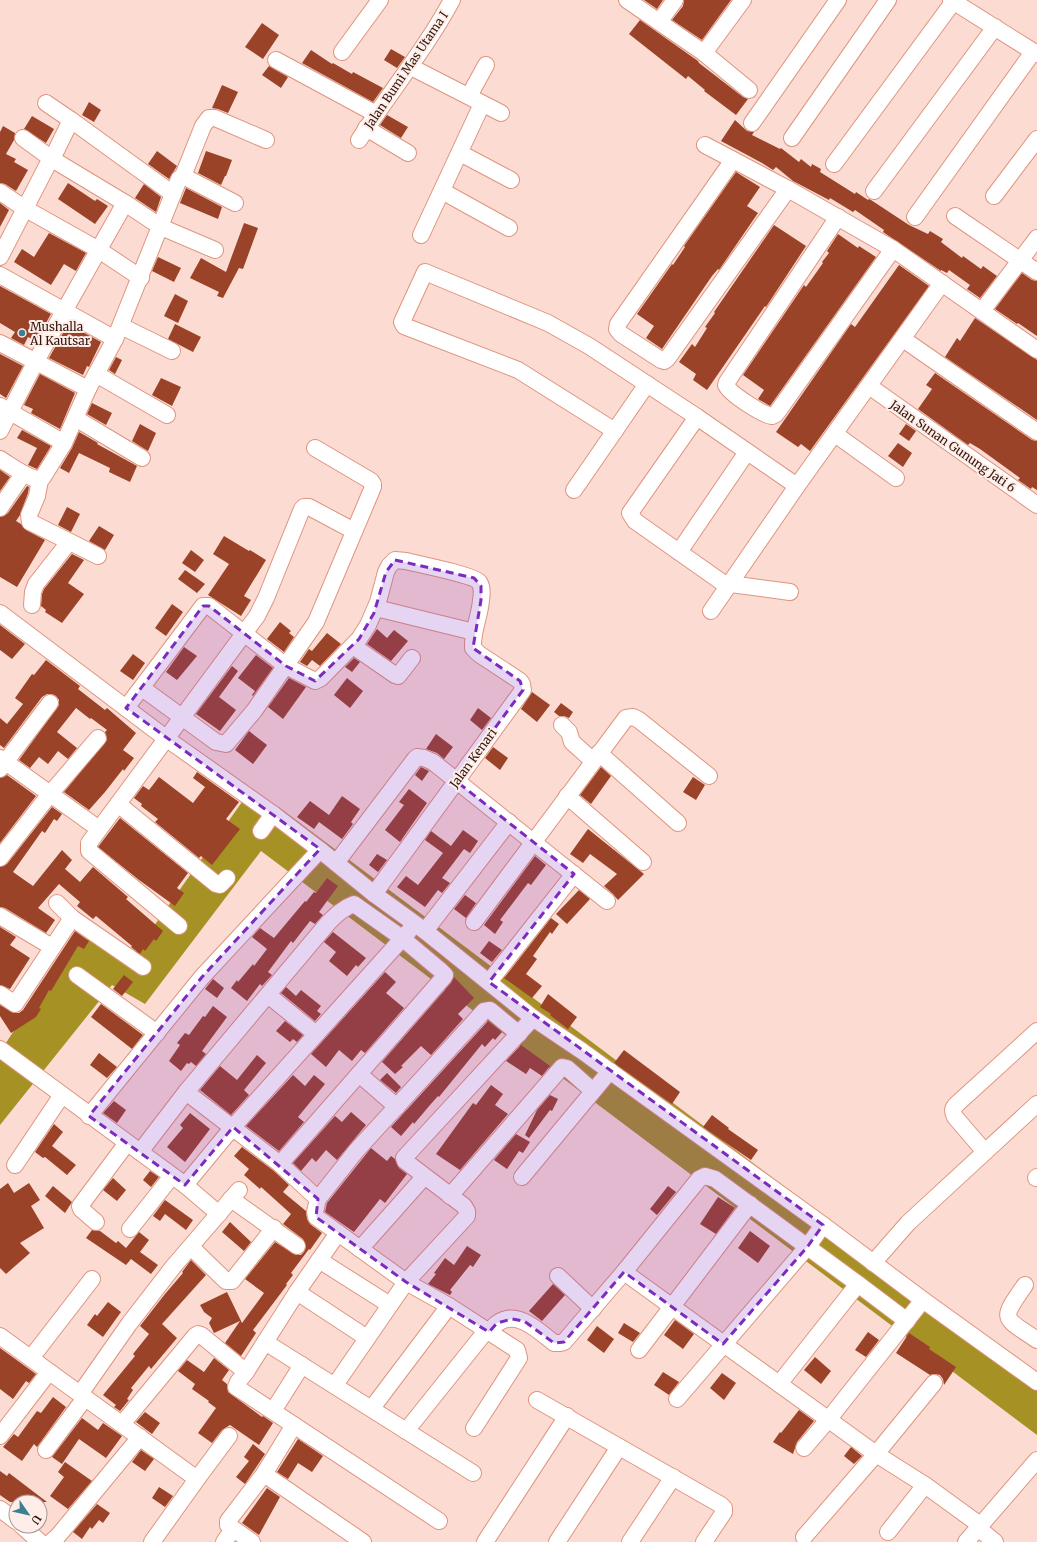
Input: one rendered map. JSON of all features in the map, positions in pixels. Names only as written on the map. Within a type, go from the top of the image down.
[{"type":"street","points":[[342,52],[380,0]]},
{"type":"street","name":"Jalan Bumi Mas Utama I","points":[[408,154],[362,134],[411,67],[452,0]]},
{"type":"street","points":[[627,0],[704,53],[749,90]]},
{"type":"street","points":[[659,22],[675,0]]},
{"type":"street","points":[[704,53],[743,0]]},
{"type":"street","points":[[752,123],[838,0]]},
{"type":"street","points":[[792,138],[888,0]]},
{"type":"street","points":[[834,164],[953,1],[995,26],[1035,53],[915,217]]},
{"type":"street","points":[[874,191],[995,26]]},
{"type":"street","points":[[276,60],[376,114]]},
{"type":"street","points":[[421,235],[460,153],[486,65]]},
{"type":"street","points":[[411,67],[501,113]]},
{"type":"street","points":[[46,103],[72,120],[173,194]]},
{"type":"street","points":[[98,556],[30,522],[29,515],[37,496],[40,480],[64,443],[88,389],[118,332],[141,278],[179,179],[183,176],[203,126],[209,118],[215,118],[266,140]]},
{"type":"street","points":[[0,258],[24,208],[72,120]]},
{"type":"street","points":[[23,138],[52,159],[125,203],[161,227],[214,250]]},
{"type":"street","points":[[994,196],[1037,139]]},
{"type":"street","points":[[704,144],[788,189],[893,249],[1037,350]]},
{"type":"street","points":[[460,153],[510,180]]},
{"type":"street","points":[[733,160],[618,324],[617,329],[621,334],[662,361],[667,360],[788,189]]},
{"type":"street","points":[[183,176],[235,203]]},
{"type":"street","points":[[442,191],[509,228]]},
{"type":"street","points":[[0,192],[24,208],[99,250],[141,278]]},
{"type":"street","points":[[0,431],[5,409],[36,361],[125,203]]},
{"type":"street","points":[[955,216],[1037,272]]},
{"type":"street","points":[[838,217],[726,382],[730,392],[767,416],[776,414],[893,249]]},
{"type":"street","points":[[982,311],[1037,238]]},
{"type":"street","points":[[615,431],[518,370],[404,326],[402,322],[425,272],[548,323],[589,346],[697,417],[797,486]]},
{"type":"street","points":[[0,275],[65,311],[172,351]]},
{"type":"street","points":[[711,611],[797,486],[942,283]]},
{"type":"street","points":[[903,339],[1037,432]]},
{"type":"street","points":[[0,343],[88,389]]},
{"type":"street","points":[[96,374],[167,415]]},
{"type":"street","points":[[574,490],[647,384]]},
{"type":"street","name":"Jalan Sunan Gunung Jati 6","points":[[869,386],[1037,505]]},
{"type":"street","points":[[5,409],[64,443]]},
{"type":"street","points":[[697,417],[630,513],[635,522],[724,583],[790,592]]},
{"type":"street","points":[[75,418],[142,458]]},
{"type":"street","points":[[835,434],[896,478]]},
{"type":"street","points":[[142,688],[216,742],[226,744],[254,711],[316,622],[374,484],[315,448]]},
{"type":"street","points":[[679,552],[747,452]]},
{"type":"street","points":[[0,459],[23,474],[40,480]]},
{"type":"street","points":[[0,508],[23,474]]},
{"type":"street","points":[[179,926],[89,851],[89,843],[257,616],[266,598],[299,514],[303,508],[311,508],[354,531]]},
{"type":"street","points":[[32,605],[33,592],[36,584],[69,542]]},
{"type":"street","points":[[126,708],[203,606],[209,606],[286,666],[315,681],[321,678],[353,646],[368,625],[376,608],[386,572],[389,566],[396,560],[406,560],[474,578],[481,586],[481,600],[474,632],[376,608]]},
{"type":"street","points":[[0,613],[167,738],[267,822],[315,856],[336,862],[374,894],[412,931],[445,975],[280,1164]]},
{"type":"street","name":"Jalan Kenari","points":[[374,894],[523,690],[520,681],[479,654],[473,648],[472,638],[474,632]]},
{"type":"street","points":[[353,646],[398,676],[412,658]]},
{"type":"street","points":[[50,703],[2,763],[50,794],[99,830]]},
{"type":"street","points":[[474,922],[626,718],[633,716],[639,720],[709,776]]},
{"type":"street","points":[[562,725],[569,732],[572,742],[596,757],[678,823]]},
{"type":"street","points":[[0,858],[50,794],[98,738]]},
{"type":"street","points":[[336,862],[417,757],[424,758],[433,762],[534,841],[607,901]]},
{"type":"street","points":[[567,796],[643,862]]},
{"type":"street","points":[[118,804],[218,881]]},
{"type":"street","points":[[130,1229],[233,1127],[316,1034],[412,931],[509,822]]},
{"type":"street","points":[[90,1116],[202,977],[315,856]]},
{"type":"street","points":[[489,982],[574,874]]},
{"type":"street","points":[[57,904],[72,918],[144,967]]},
{"type":"street","points":[[140,1152],[186,1092],[328,923],[346,906],[354,904],[412,931],[489,982],[526,1026]]},
{"type":"street","points":[[0,916],[52,947]]},
{"type":"street","points":[[0,994],[15,1004],[72,918]]},
{"type":"street","points":[[77,975],[157,1033]]},
{"type":"street","points":[[268,995],[316,1034]]},
{"type":"street","points":[[474,1428],[519,1358],[517,1350],[448,1306],[406,1282],[338,1233],[315,1214],[318,1199],[356,1151],[484,1011],[490,1010],[526,1026],[814,1237],[858,1284],[908,1319]]},
{"type":"street","points":[[335,1385],[406,1282],[467,1216],[467,1211],[464,1206],[424,1177],[405,1161],[404,1158],[526,1026]]},
{"type":"street","points":[[985,1152],[955,1117],[952,1112],[954,1106],[1037,1031]]},
{"type":"street","points":[[0,1049],[178,1180],[219,1214]]},
{"type":"street","points":[[450,1196],[562,1067],[601,1081]]},
{"type":"street","points":[[359,1074],[397,1107]]},
{"type":"street","points":[[522,1177],[601,1081]]},
{"type":"street","points":[[186,1092],[280,1164],[318,1199]]},
{"type":"street","points":[[15,1165],[62,1095]]},
{"type":"street","points":[[873,1263],[908,1223],[1037,1104]]},
{"type":"street","points":[[96,1222],[81,1209],[80,1206],[127,1143]]},
{"type":"street","points":[[406,1431],[488,1331],[497,1323],[505,1319],[524,1321],[554,1343],[564,1342],[624,1272],[699,1178],[705,1176],[715,1179],[750,1204],[814,1237],[873,1263],[922,1302],[1037,1382]]},
{"type":"street","points":[[360,1249],[424,1177]]},
{"type":"street","points":[[46,1450],[129,1324],[173,1267],[235,1195],[297,1246]]},
{"type":"street","points":[[639,1350],[750,1204]]},
{"type":"street","points":[[191,1247],[226,1281],[232,1282],[274,1228]]},
{"type":"street","points":[[338,1233],[297,1292],[236,1387],[439,1521]]},
{"type":"street","points":[[677,1399],[814,1237]]},
{"type":"street","points":[[319,1260],[390,1305]]},
{"type":"street","points":[[624,1272],[876,1454],[926,1485],[979,1527],[995,1542]]},
{"type":"street","points":[[558,1276],[593,1309]]},
{"type":"street","points":[[31,1358],[92,1280]]},
{"type":"street","points":[[779,1384],[858,1284]]},
{"type":"street","points":[[1025,1285],[1009,1308],[1007,1316],[1010,1321],[1037,1340]]},
{"type":"street","points":[[297,1292],[367,1338]]},
{"type":"street","points":[[804,1448],[922,1302]]},
{"type":"street","points":[[372,1408],[448,1306]]},
{"type":"street","points":[[122,1424],[198,1334],[246,1372]]},
{"type":"street","points":[[0,1336],[197,1479]]},
{"type":"street","points":[[265,1342],[473,1473]]},
{"type":"street","points":[[273,1411],[302,1365]]},
{"type":"street","points":[[0,1436],[49,1372]]},
{"type":"street","points":[[804,1537],[876,1454],[934,1383]]},
{"type":"street","points":[[537,1400],[721,1505],[724,1508],[724,1512],[704,1542]]},
{"type":"street","points":[[485,1542],[567,1416]]},
{"type":"street","points":[[252,1542],[229,1535],[228,1521],[264,1474],[294,1425]]},
{"type":"street","points":[[152,1542],[229,1436]]},
{"type":"street","points":[[51,1542],[58,1536],[140,1437]]},
{"type":"street","points":[[557,1542],[619,1446]]},
{"type":"street","points":[[966,1542],[1037,1460]]},
{"type":"street","points":[[264,1474],[363,1542]]},
{"type":"street","points":[[630,1542],[672,1477]]},
{"type":"street","points":[[888,1532],[926,1485]]},
{"type":"street","points":[[0,1508],[8,1514]]},
{"type":"street","points":[[31,1534],[40,1542]]},
{"type":"highlighted area","points":[[395,560],[474,578],[481,586],[481,600],[473,648],[520,681],[523,690],[456,781],[574,874],[489,982],[823,1225],[808,1246],[723,1344],[624,1272],[564,1342],[554,1343],[524,1321],[512,1319],[497,1323],[489,1332],[406,1282],[316,1217],[318,1199],[233,1127],[185,1185],[89,1116],[202,977],[320,849],[126,708],[203,606],[209,606],[286,666],[315,681],[359,639],[374,613],[386,572]]},
{"type":"shaded area","points":[[242,802],[284,811],[1037,1376],[1037,1435],[261,851],[145,1004],[112,985],[0,1125],[0,1052],[76,936],[134,954]]},
{"type":"building","points":[[644,0],[663,0],[657,9]]},
{"type":"building","points":[[684,0],[731,0],[702,40],[672,20],[683,6]]},
{"type":"building","points":[[640,20],[698,61],[743,97],[748,99],[736,115],[704,91],[705,90],[688,76],[686,79],[629,34]]},
{"type":"building","points":[[262,23],[279,35],[263,59],[245,47]]},
{"type":"building","points":[[391,49],[405,57],[397,68],[384,60]]},
{"type":"building","points":[[311,50],[332,64],[333,63],[352,74],[353,72],[383,88],[373,102],[302,63]]},
{"type":"building","points":[[269,66],[288,77],[281,88],[262,75]]},
{"type":"building","points":[[222,85],[238,92],[228,113],[212,108]]},
{"type":"building","points":[[89,102],[101,110],[94,122],[82,115]]},
{"type":"building","points":[[387,115],[408,127],[401,138],[380,125]]},
{"type":"building","points":[[32,116],[54,129],[46,143],[24,129]]},
{"type":"building","points":[[735,120],[747,131],[754,132],[752,135],[780,149],[781,148],[799,162],[801,159],[811,167],[812,164],[821,169],[820,172],[855,194],[856,192],[868,200],[871,200],[909,225],[928,234],[930,231],[943,239],[941,242],[962,258],[963,256],[981,269],[983,266],[997,276],[980,298],[967,289],[970,285],[949,270],[947,273],[941,271],[883,232],[884,230],[855,210],[853,212],[830,198],[829,200],[793,181],[776,167],[773,170],[721,141]]},
{"type":"building","points":[[3,126],[15,133],[14,140],[6,154],[16,159],[14,162],[28,170],[16,191],[5,184],[0,183],[0,132]]},
{"type":"building","points":[[157,151],[177,166],[169,179],[148,164]]},
{"type":"building","points":[[206,151],[232,160],[221,185],[198,173]]},
{"type":"building","points":[[736,172],[760,187],[747,206],[758,213],[719,270],[718,269],[712,276],[662,349],[646,338],[654,326],[637,314],[672,264],[673,265],[685,247],[684,246]]},
{"type":"building","points":[[68,183],[95,201],[97,199],[108,206],[95,224],[58,199]]},
{"type":"building","points":[[144,184],[161,197],[156,212],[135,198]]},
{"type":"building","points":[[186,188],[222,207],[218,219],[180,203]]},
{"type":"building","points":[[0,203],[9,210],[0,227]]},
{"type":"building","points":[[244,223],[258,228],[243,269],[239,268],[223,298],[217,296],[219,292],[190,278],[201,258],[226,272]]},
{"type":"building","points":[[774,225],[806,246],[766,307],[765,306],[707,390],[693,380],[696,374],[679,362],[692,344],[695,347],[707,328],[705,327],[715,313],[714,312]]},
{"type":"building","points":[[49,233],[86,253],[76,271],[64,264],[51,285],[14,262],[22,249],[34,257]]},
{"type":"building","points":[[838,234],[858,248],[859,246],[876,257],[770,406],[758,399],[764,390],[743,375],[804,285],[806,287],[823,263],[822,262],[829,253],[827,251]]},
{"type":"building","points":[[158,257],[181,268],[174,282],[152,271]]},
{"type":"building","points":[[899,265],[929,286],[810,451],[801,444],[798,447],[776,432],[851,324],[855,327]]},
{"type":"building","points":[[1022,273],[1032,280],[1037,281],[1037,336],[995,309]]},
{"type":"building","points":[[0,286],[51,314],[36,341],[28,337],[24,345],[11,338],[15,332],[0,323]]},
{"type":"building","points":[[175,294],[188,301],[178,323],[164,316]]},
{"type":"building","points":[[975,318],[1037,360],[1037,420],[945,357],[957,338],[960,341]]},
{"type":"building","points":[[68,324],[101,342],[89,367],[87,366],[83,375],[49,358]]},
{"type":"building","points":[[175,324],[201,337],[193,352],[168,339]]},
{"type":"building","points":[[0,354],[23,366],[6,398],[0,394]]},
{"type":"building","points":[[116,357],[122,360],[115,374],[109,370]]},
{"type":"building","points":[[935,373],[1032,440],[1037,441],[1037,490],[1032,487],[1031,489],[1018,480],[1020,478],[980,449],[970,443],[968,445],[918,409],[932,389],[926,385]]},
{"type":"building","points":[[40,374],[75,393],[60,429],[31,413],[33,409],[24,405]]},
{"type":"building","points":[[161,378],[181,387],[172,406],[152,395]]},
{"type":"building","points":[[92,403],[112,413],[106,425],[87,414]]},
{"type":"building","points":[[140,424],[156,433],[148,451],[132,441]]},
{"type":"building","points":[[906,424],[916,431],[909,441],[899,434]]},
{"type":"building","points":[[22,430],[51,446],[37,469],[28,465],[37,448],[17,438]]},
{"type":"building","points":[[79,432],[98,443],[97,444],[137,466],[130,482],[109,472],[110,468],[79,453],[69,473],[60,468],[72,448]]},
{"type":"building","points":[[898,443],[912,453],[903,467],[888,456]]},
{"type":"building","points":[[0,470],[10,477],[0,491]]},
{"type":"building","points":[[27,486],[29,487],[28,493],[20,515],[16,521],[26,530],[45,540],[17,587],[0,577],[0,517],[8,513]]},
{"type":"building","points":[[67,507],[80,514],[71,532],[58,525]]},
{"type":"building","points":[[99,526],[114,535],[105,550],[89,541]]},
{"type":"building","points":[[224,536],[266,560],[244,596],[251,600],[241,616],[208,595],[229,564],[213,554]]},
{"type":"building","points":[[191,550],[204,560],[195,572],[182,563]]},
{"type":"building","points":[[72,554],[84,560],[68,583],[84,594],[62,623],[45,612],[46,610],[41,606],[42,594],[44,589]]},
{"type":"building","points":[[185,570],[205,584],[197,593],[178,579]]},
{"type":"building","points":[[172,604],[183,612],[166,636],[155,628]]},
{"type":"building","points":[[280,622],[291,631],[289,633],[294,637],[284,652],[267,639]]},
{"type":"building","points":[[0,625],[25,644],[12,659],[0,650]]},
{"type":"building","points":[[377,629],[387,638],[394,630],[408,641],[391,661],[367,644]]},
{"type":"building","points":[[327,633],[341,644],[320,666],[312,660],[307,666],[300,662],[309,649],[312,651]]},
{"type":"building","points":[[184,647],[197,656],[177,680],[166,672]]},
{"type":"building","points":[[133,654],[145,663],[133,680],[120,671]]},
{"type":"building","points":[[256,655],[273,668],[253,696],[252,695],[255,691],[238,678]]},
{"type":"building","points":[[354,658],[360,662],[352,672],[345,667]]},
{"type":"building","points":[[46,660],[80,686],[78,689],[105,710],[107,708],[136,733],[123,750],[134,758],[89,810],[64,792],[107,740],[105,732],[107,730],[91,718],[90,719],[76,708],[57,732],[77,748],[68,759],[58,751],[48,764],[39,757],[30,768],[19,760],[59,705],[59,700],[56,696],[47,694],[42,697],[4,748],[0,745],[0,718],[7,724],[23,704],[15,698],[32,674],[34,675]]},
{"type":"building","points":[[232,666],[238,671],[219,697],[236,710],[220,731],[196,714]]},
{"type":"building","points":[[289,678],[306,687],[283,719],[268,707]]},
{"type":"building","points":[[347,678],[363,691],[350,708],[334,695]]},
{"type":"building","points":[[532,692],[550,705],[537,722],[521,709]]},
{"type":"building","points":[[561,703],[573,712],[569,718],[559,716],[554,712]]},
{"type":"building","points":[[478,708],[491,718],[482,730],[470,720]]},
{"type":"building","points":[[249,731],[267,745],[253,764],[235,750]]},
{"type":"building","points":[[436,734],[453,747],[444,759],[437,753],[426,749]]},
{"type":"building","points":[[493,747],[508,758],[500,770],[485,758]]},
{"type":"building","points":[[421,767],[429,771],[422,781],[415,775]]},
{"type":"building","points":[[601,767],[611,776],[591,804],[580,795]]},
{"type":"building","points":[[197,772],[239,802],[226,819],[240,829],[212,865],[201,856],[199,858],[155,822],[158,819],[141,806],[142,804],[134,798],[143,786],[149,790],[159,777],[193,803],[205,787],[193,778]]},
{"type":"building","points":[[7,775],[36,796],[0,843],[0,778]]},
{"type":"building","points":[[693,777],[705,785],[696,800],[683,792]]},
{"type":"building","points":[[409,789],[427,803],[400,842],[385,830],[404,805],[399,802]]},
{"type":"building","points":[[342,796],[360,809],[351,822],[353,824],[342,839],[319,822],[314,829],[297,817],[310,801],[329,815]]},
{"type":"building","points":[[52,807],[62,814],[57,821],[54,819],[45,833],[42,831],[13,872],[33,886],[62,850],[72,860],[65,869],[80,882],[93,867],[128,897],[126,899],[163,931],[156,941],[154,939],[145,951],[143,949],[140,954],[96,916],[93,919],[77,906],[80,902],[59,884],[38,908],[55,920],[46,933],[5,908],[0,907],[0,867],[7,864]]},
{"type":"building","points":[[120,818],[188,873],[177,888],[184,893],[175,906],[139,880],[98,847]]},
{"type":"building","points":[[588,829],[644,874],[618,900],[604,886],[617,874],[590,854],[583,863],[570,854]]},
{"type":"building","points":[[463,830],[478,841],[470,853],[464,849],[442,878],[450,883],[442,893],[438,890],[425,907],[397,887],[406,876],[418,885],[443,853],[425,840],[431,831],[451,846]]},
{"type":"building","points":[[377,854],[387,860],[378,872],[369,865]]},
{"type":"building","points":[[535,856],[546,865],[531,885],[528,883],[500,920],[503,922],[495,934],[484,925]]},
{"type":"building","points":[[327,878],[338,886],[319,912],[323,915],[315,924],[310,921],[293,943],[291,941],[268,972],[272,975],[262,986],[260,984],[247,1001],[231,988],[253,964],[254,966],[267,949],[252,937],[260,928],[274,938],[305,901],[306,902],[314,892],[316,893]]},
{"type":"building","points":[[579,890],[590,899],[567,924],[556,914]]},
{"type":"building","points":[[465,895],[476,903],[466,918],[454,909]]},
{"type":"building","points":[[551,918],[559,924],[552,934],[550,932],[533,956],[537,959],[526,974],[542,986],[532,998],[504,978]]},
{"type":"building","points":[[0,927],[16,937],[10,945],[30,958],[10,989],[0,985]]},
{"type":"building","points":[[75,931],[89,941],[84,949],[78,946],[51,991],[49,990],[39,1008],[41,1009],[36,1017],[11,1033],[0,1016],[0,1005],[14,1013],[19,1013],[23,1010]]},
{"type":"building","points":[[333,932],[366,958],[358,967],[356,965],[347,976],[329,961],[336,952],[324,942]]},
{"type":"building","points":[[489,941],[502,950],[492,962],[480,953]]},
{"type":"building","points":[[385,972],[396,982],[386,993],[404,1008],[365,1053],[361,1050],[352,1061],[339,1050],[326,1067],[311,1054]]},
{"type":"building","points":[[124,975],[133,982],[122,996],[113,989]]},
{"type":"building","points":[[454,977],[474,998],[458,1014],[463,1019],[431,1055],[421,1046],[395,1074],[382,1062],[451,983]]},
{"type":"building","points":[[213,979],[224,988],[217,998],[205,989]]},
{"type":"building","points":[[286,987],[296,996],[301,990],[321,1006],[317,1011],[321,1014],[315,1021],[281,993]]},
{"type":"building","points":[[548,994],[577,1017],[568,1029],[550,1015],[551,1014],[540,1007]]},
{"type":"building","points":[[101,1004],[143,1035],[132,1049],[91,1017]]},
{"type":"building","points":[[213,1006],[227,1017],[202,1051],[206,1054],[196,1066],[191,1062],[189,1064],[187,1063],[181,1071],[169,1061],[180,1045],[177,1043],[185,1033],[189,1035],[203,1016],[205,1017]]},
{"type":"building","points":[[285,1021],[303,1035],[297,1042],[293,1039],[290,1042],[276,1031]]},
{"type":"building","points":[[488,1021],[502,1032],[495,1040],[493,1038],[485,1047],[482,1044],[439,1097],[438,1096],[414,1124],[413,1122],[401,1136],[391,1127]]},
{"type":"building","points":[[521,1045],[550,1066],[542,1076],[530,1068],[526,1074],[506,1061]]},
{"type":"building","points":[[624,1050],[680,1092],[672,1104],[614,1063]]},
{"type":"building","points":[[99,1053],[117,1067],[107,1078],[90,1065]]},
{"type":"building","points":[[257,1055],[266,1063],[244,1090],[249,1095],[231,1115],[200,1090],[220,1066],[237,1080]]},
{"type":"building","points":[[387,1073],[401,1087],[396,1093],[380,1080]]},
{"type":"building","points":[[293,1075],[305,1086],[314,1075],[325,1084],[298,1117],[304,1122],[279,1151],[246,1126]]},
{"type":"building","points":[[491,1085],[503,1094],[495,1105],[508,1114],[460,1170],[436,1154],[473,1103],[476,1105]]},
{"type":"building","points":[[550,1095],[558,1099],[552,1111],[550,1110],[529,1138],[525,1135],[537,1110]]},
{"type":"building","points":[[114,1101],[126,1110],[117,1123],[103,1113]]},
{"type":"building","points":[[351,1112],[366,1125],[337,1160],[326,1150],[316,1162],[312,1158],[301,1171],[293,1163],[335,1116],[342,1122]]},
{"type":"building","points":[[190,1113],[210,1129],[185,1162],[167,1147],[183,1128],[180,1125]]},
{"type":"building","points":[[712,1115],[729,1128],[728,1129],[758,1150],[751,1160],[703,1127]]},
{"type":"building","points":[[54,1124],[63,1132],[52,1146],[76,1165],[67,1175],[45,1157],[43,1158],[35,1152]]},
{"type":"building","points":[[516,1134],[530,1142],[523,1153],[519,1151],[507,1169],[494,1160]]},
{"type":"building","points":[[242,1147],[274,1171],[289,1185],[283,1192],[306,1211],[307,1219],[310,1224],[322,1233],[291,1273],[293,1275],[286,1284],[287,1285],[253,1330],[256,1333],[241,1356],[225,1343],[240,1321],[214,1333],[209,1323],[212,1318],[204,1312],[200,1305],[227,1292],[242,1323],[264,1293],[245,1279],[275,1242],[296,1255],[301,1255],[306,1247],[303,1239],[283,1224],[291,1214],[261,1187],[260,1189],[244,1175],[249,1169],[234,1156]]},
{"type":"building","points":[[371,1148],[387,1161],[391,1156],[395,1159],[399,1168],[407,1174],[385,1203],[380,1199],[354,1232],[325,1212],[327,1203]]},
{"type":"building","points":[[150,1171],[159,1177],[151,1187],[143,1180]]},
{"type":"building","points":[[113,1178],[126,1190],[117,1201],[103,1190]]},
{"type":"building","points":[[8,1183],[14,1193],[29,1183],[40,1200],[31,1206],[44,1228],[20,1243],[30,1253],[6,1274],[0,1268],[0,1189]]},
{"type":"building","points":[[53,1186],[72,1202],[65,1213],[45,1196]]},
{"type":"building","points":[[668,1186],[676,1192],[657,1215],[650,1209]]},
{"type":"building","points":[[718,1197],[735,1208],[716,1234],[700,1224]]},
{"type":"building","points":[[165,1200],[193,1220],[186,1230],[165,1214],[160,1221],[153,1216]]},
{"type":"building","points":[[230,1222],[251,1242],[244,1251],[222,1232]]},
{"type":"building","points":[[92,1230],[100,1231],[116,1243],[118,1241],[126,1248],[139,1232],[149,1240],[140,1252],[158,1265],[151,1274],[131,1259],[126,1265],[86,1238]]},
{"type":"building","points":[[750,1231],[770,1246],[758,1263],[738,1248]]},
{"type":"building","points":[[467,1246],[481,1255],[473,1267],[470,1265],[450,1290],[452,1292],[450,1295],[428,1284],[436,1274],[434,1273],[445,1258],[454,1265]]},
{"type":"building","points":[[191,1260],[206,1275],[162,1324],[177,1338],[151,1369],[149,1366],[131,1388],[133,1390],[127,1399],[129,1400],[120,1411],[114,1407],[116,1405],[103,1395],[135,1356],[133,1354],[149,1334],[140,1326],[183,1273],[182,1272]]},
{"type":"building","points":[[553,1284],[565,1295],[542,1321],[529,1311]]},
{"type":"building","points":[[108,1302],[121,1312],[103,1337],[87,1325],[95,1314],[97,1316]]},
{"type":"building","points":[[675,1320],[694,1334],[683,1349],[664,1335]]},
{"type":"building","points":[[624,1323],[640,1333],[633,1342],[618,1333]]},
{"type":"building","points":[[597,1326],[614,1339],[604,1353],[587,1340]]},
{"type":"building","points":[[868,1332],[879,1340],[866,1357],[855,1350]]},
{"type":"building","points":[[909,1333],[930,1347],[929,1349],[956,1367],[944,1385],[943,1379],[940,1375],[930,1375],[896,1353]]},
{"type":"building","points":[[0,1348],[36,1374],[29,1383],[26,1381],[13,1399],[0,1389]]},
{"type":"building","points":[[815,1357],[831,1371],[821,1384],[804,1370]]},
{"type":"building","points":[[214,1358],[229,1370],[222,1380],[227,1384],[228,1392],[262,1417],[263,1416],[273,1423],[259,1445],[230,1425],[222,1430],[212,1443],[198,1433],[216,1408],[192,1389],[195,1384],[178,1371],[187,1360],[204,1372]]},
{"type":"building","points":[[663,1372],[679,1382],[669,1395],[654,1385]]},
{"type":"building","points":[[722,1373],[736,1383],[724,1400],[710,1388]]},
{"type":"building","points":[[53,1397],[66,1407],[37,1447],[34,1444],[22,1461],[3,1447],[14,1434],[18,1437],[37,1411],[41,1413]]},
{"type":"building","points":[[799,1410],[814,1421],[797,1442],[793,1454],[773,1442]]},
{"type":"building","points":[[145,1412],[160,1423],[152,1434],[136,1422]]},
{"type":"building","points":[[82,1418],[98,1430],[103,1423],[122,1436],[106,1458],[79,1439],[62,1464],[52,1457]]},
{"type":"building","points":[[298,1439],[323,1456],[312,1472],[298,1463],[288,1479],[277,1472]]},
{"type":"building","points":[[253,1444],[265,1454],[245,1484],[236,1477],[249,1461],[244,1457]]},
{"type":"building","points":[[851,1447],[862,1456],[854,1464],[844,1456]]},
{"type":"building","points":[[141,1450],[154,1459],[145,1471],[132,1462]]},
{"type":"building","points":[[65,1462],[92,1481],[68,1509],[50,1496],[64,1477],[58,1472]]},
{"type":"building","points":[[0,1471],[7,1476],[9,1473],[37,1494],[8,1494],[8,1501],[0,1495]]},
{"type":"building","points":[[159,1487],[173,1496],[165,1507],[152,1498]]},
{"type":"building","points":[[267,1488],[280,1497],[259,1535],[242,1523]]},
{"type":"building","points":[[97,1504],[110,1513],[103,1523],[99,1520],[92,1529],[90,1527],[82,1539],[73,1532]]},
{"type":"place","name":"Mushalla Al Kautsar","points":[[22,333]]}]
